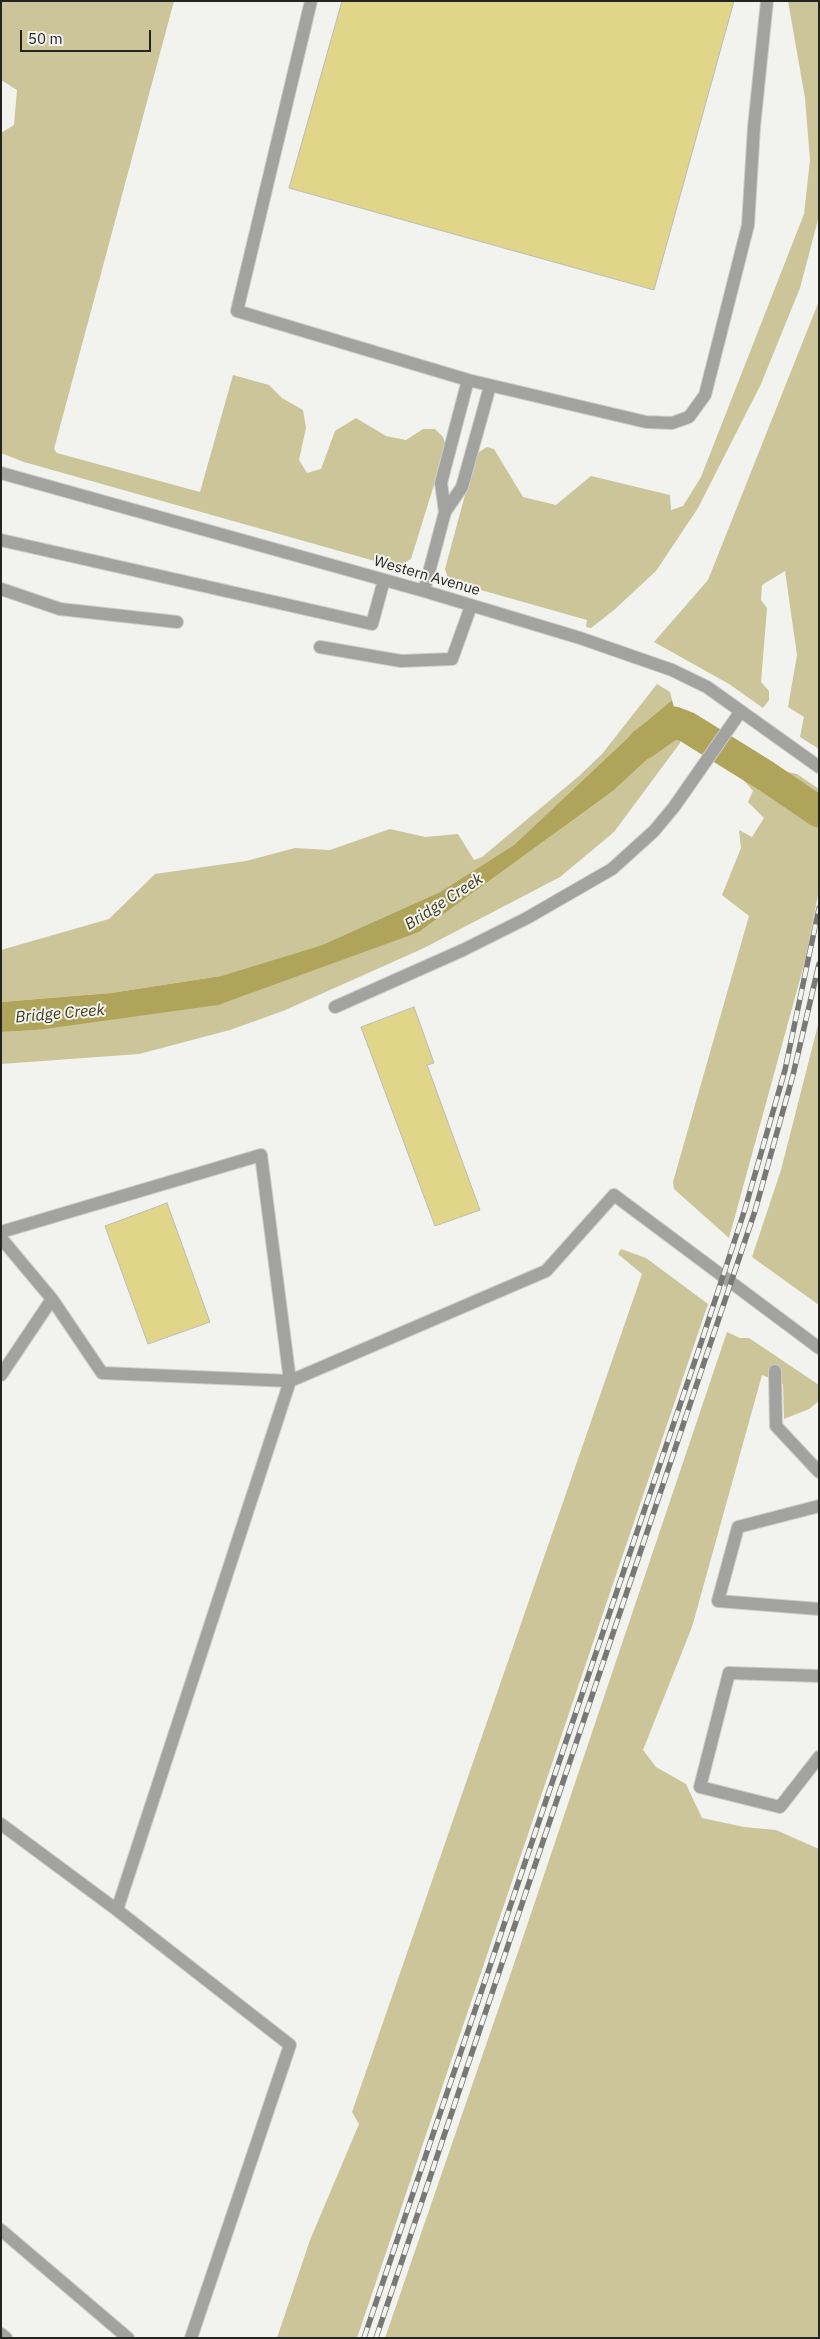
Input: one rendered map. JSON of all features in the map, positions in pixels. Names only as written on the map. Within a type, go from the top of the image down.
[{"type":"street","points":[[310,1],[237,311],[490,386],[646,422],[672,423],[690,417],[706,395],[748,225],[754,127],[767,1]]},
{"type":"street","points":[[445,512],[441,483],[468,380]]},
{"type":"street","points":[[424,591],[445,512],[462,487],[490,386]]},
{"type":"street","name":"Western Avenue","points":[[1,473],[424,591],[580,638],[672,670],[707,687],[819,767]]},
{"type":"street","points":[[1,540],[372,624],[384,580]]},
{"type":"street","points":[[1,589],[60,609],[177,622]]},
{"type":"street","points":[[320,647],[401,661],[452,659],[471,606]]},
{"type":"street","points":[[335,1007],[463,950],[528,918],[600,877],[630,854],[654,831],[706,763],[741,711]]},
{"type":"street","points":[[1,1232],[261,1155],[290,1381],[117,1910]]},
{"type":"street","points":[[1,1238],[52,1299],[102,1373],[290,1381],[546,1271],[614,1195],[819,1348]]},
{"type":"street","points":[[1,1375],[52,1299]]},
{"type":"street","points":[[775,1371],[776,1426],[819,1472]]},
{"type":"street","points":[[819,1506],[738,1526],[718,1602],[819,1609]]},
{"type":"street","points":[[819,1676],[729,1673],[700,1787],[780,1807],[819,1757]]},
{"type":"street","points":[[1,1824],[117,1910],[290,2045],[191,2338]]},
{"type":"street","points":[[1,2230],[128,2338]]},
{"type":"street","points":[[1,2334],[6,2338]]},
{"type":"shaded area","points":[[1,1],[174,1],[54,449],[57,453],[200,492],[233,375],[269,385],[282,398],[303,410],[306,428],[299,460],[307,473],[321,469],[335,431],[356,418],[386,436],[406,440],[423,429],[435,429],[443,437],[446,446],[411,559],[396,567],[24,462],[1,453],[1,133],[14,125],[17,90],[1,80]]},
{"type":"shaded area","points":[[788,1],[819,1],[819,216],[800,288],[761,384],[698,508],[656,571],[614,610],[591,628],[586,627],[587,620],[449,581],[445,569],[476,454],[487,447],[494,449],[523,497],[556,505],[591,476],[670,495],[671,510],[683,506],[701,477],[804,214],[810,160],[805,98]]},
{"type":"shaded area","points":[[819,301],[819,749],[800,737],[804,717],[788,707],[797,655],[785,571],[762,585],[761,600],[767,608],[761,682],[769,691],[769,700],[763,708],[729,684],[654,642],[708,580]]},
{"type":"shaded area","points":[[657,684],[670,692],[672,700],[635,731],[514,845],[440,892],[322,945],[221,976],[111,993],[1,1002],[1,950],[109,919],[155,874],[246,861],[295,848],[330,850],[390,829],[425,837],[458,834],[474,860],[482,857],[579,776],[602,754]]},
{"type":"shaded area","points":[[680,729],[680,743],[614,832],[560,877],[424,948],[283,1011],[230,1030],[139,1054],[1,1064],[1,1032],[37,1030],[419,932],[613,791]]},
{"type":"shaded area","points":[[773,769],[797,774],[819,789],[819,803]]},
{"type":"shaded area","points":[[736,771],[743,771],[819,825],[819,890],[805,961],[729,1238],[674,1189],[673,1182],[749,916],[722,895],[741,848],[739,830],[752,837],[764,818],[748,802],[753,791]]},
{"type":"shaded area","points":[[819,1021],[819,1305],[752,1257],[781,1170]]},
{"type":"shaded area","points":[[621,1249],[646,1258],[708,1304],[357,2338],[277,2338],[310,2240],[359,2124],[352,2112],[642,1274],[618,1254]]},
{"type":"shaded area","points":[[727,1332],[740,1338],[749,1338],[819,1385],[819,1401],[809,1409],[784,1419],[783,1384],[762,1375],[692,1627],[643,1750],[656,1767],[686,1784],[702,1818],[744,1827],[776,1830],[819,1849],[819,2338],[385,2338],[516,1958]]},
{"type":"water","points":[[672,700],[680,729],[613,791],[419,932],[218,1005],[37,1030],[1,1032],[1,1002],[111,993],[221,976],[322,945],[440,892],[514,845],[635,731]]},
{"type":"water","points":[[773,769],[819,803],[819,825],[743,771]]},
{"type":"building","points":[[342,1],[734,1],[654,290],[289,188]]},
{"type":"building","points":[[414,1007],[434,1063],[427,1065],[480,1210],[435,1226],[361,1027]]},
{"type":"building","points":[[167,1203],[210,1322],[148,1344],[105,1226]]},
{"type":"waterway","name":"Bridge Creek","points":[[643,744],[674,722],[687,727],[766,776],[819,812]]},
{"type":"railway","points":[[364,2338],[745,1209],[785,1070],[819,908]]},
{"type":"railway","points":[[376,2338],[755,1211],[793,1075],[819,964]]}]
